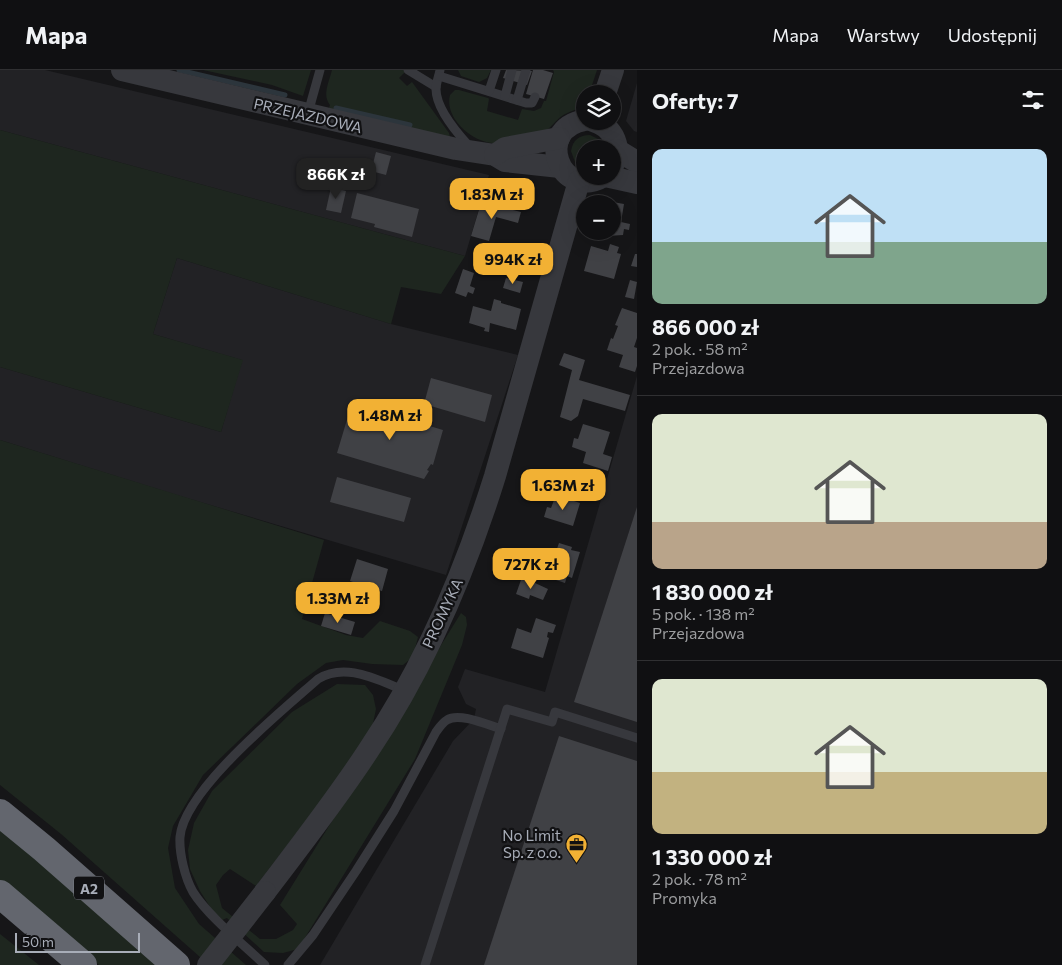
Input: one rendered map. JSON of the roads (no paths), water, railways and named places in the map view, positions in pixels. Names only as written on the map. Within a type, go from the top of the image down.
[{"type":"highway","name":"A2","points":[[0,813],[44,849],[176,965]]},
{"type":"highway","points":[[0,894],[84,965]]},
{"type":"street","name":"PRZEJAZDOWA","points":[[122,70],[484,154],[504,161],[560,167]]},
{"type":"street","points":[[608,85],[613,70]]},
{"type":"street","points":[[576,125],[570,126],[559,138],[556,150],[560,167],[566,174],[576,179]]},
{"type":"street","points":[[484,154],[559,138]]},
{"type":"street","points":[[621,160],[637,162]]},
{"type":"street","points":[[621,180],[637,183]]},
{"type":"street","name":"PROMYKA","points":[[208,965],[320,820],[369,750],[405,690],[441,616],[481,520],[578,185]]},
{"type":"lane","points":[[307,114],[320,70]]},
{"type":"lane","points":[[408,70],[436,87]]},
{"type":"lane","points":[[489,91],[496,70]]},
{"type":"lane","points":[[505,96],[512,70]]},
{"type":"lane","points":[[517,100],[526,70]]},
{"type":"lane","points":[[484,154],[458,134],[438,102],[436,87],[439,72],[530,104],[534,101],[535,97]]},
{"type":"lane","points":[[265,965],[214,917],[193,892],[182,862],[180,836],[188,813],[209,783],[250,738],[318,679],[334,672],[350,672],[405,690]]},
{"type":"lane","points":[[425,965],[508,710],[552,722],[556,712],[637,738]]},
{"type":"lane","points":[[288,965],[313,935],[356,871],[394,811],[442,724],[451,718],[474,719],[501,730]]},
{"type":"waterway","points":[[179,70],[285,95]]},
{"type":"waterway","points":[[336,108],[410,125]]},
{"type":"place","name":"No Limit Sp. z o.o.","points":[[577,863]]}]
